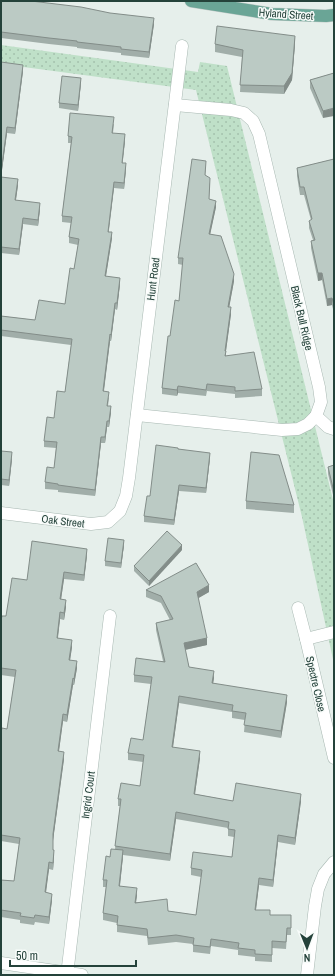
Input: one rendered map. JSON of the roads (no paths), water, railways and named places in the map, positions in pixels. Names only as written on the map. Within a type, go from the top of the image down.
[{"type":"main road","name":"Hyland Street","points":[[191,1],[272,14],[334,15]]},
{"type":"street","name":"Hunt Road","points":[[120,510],[126,496],[137,415],[182,46]]},
{"type":"street","name":"Black Bull Ridge","points":[[175,105],[231,110],[244,113],[252,121],[259,134],[319,387],[321,402],[316,416]]},
{"type":"street","points":[[137,415],[282,430],[298,429],[308,424],[316,416],[328,427],[334,429]]},
{"type":"street","name":"Oak Street","points":[[1,513],[92,524],[108,522],[120,510]]},
{"type":"street","name":"Spectre Close","points":[[298,608],[334,758]]},
{"type":"street","name":"Ingrid Court","points":[[67,974],[110,616]]},
{"type":"street","points":[[306,639],[334,632]]},
{"type":"street","points":[[307,975],[318,889],[324,874],[334,862]]},
{"type":"street","points":[[1,963],[67,974],[82,975]]}]
